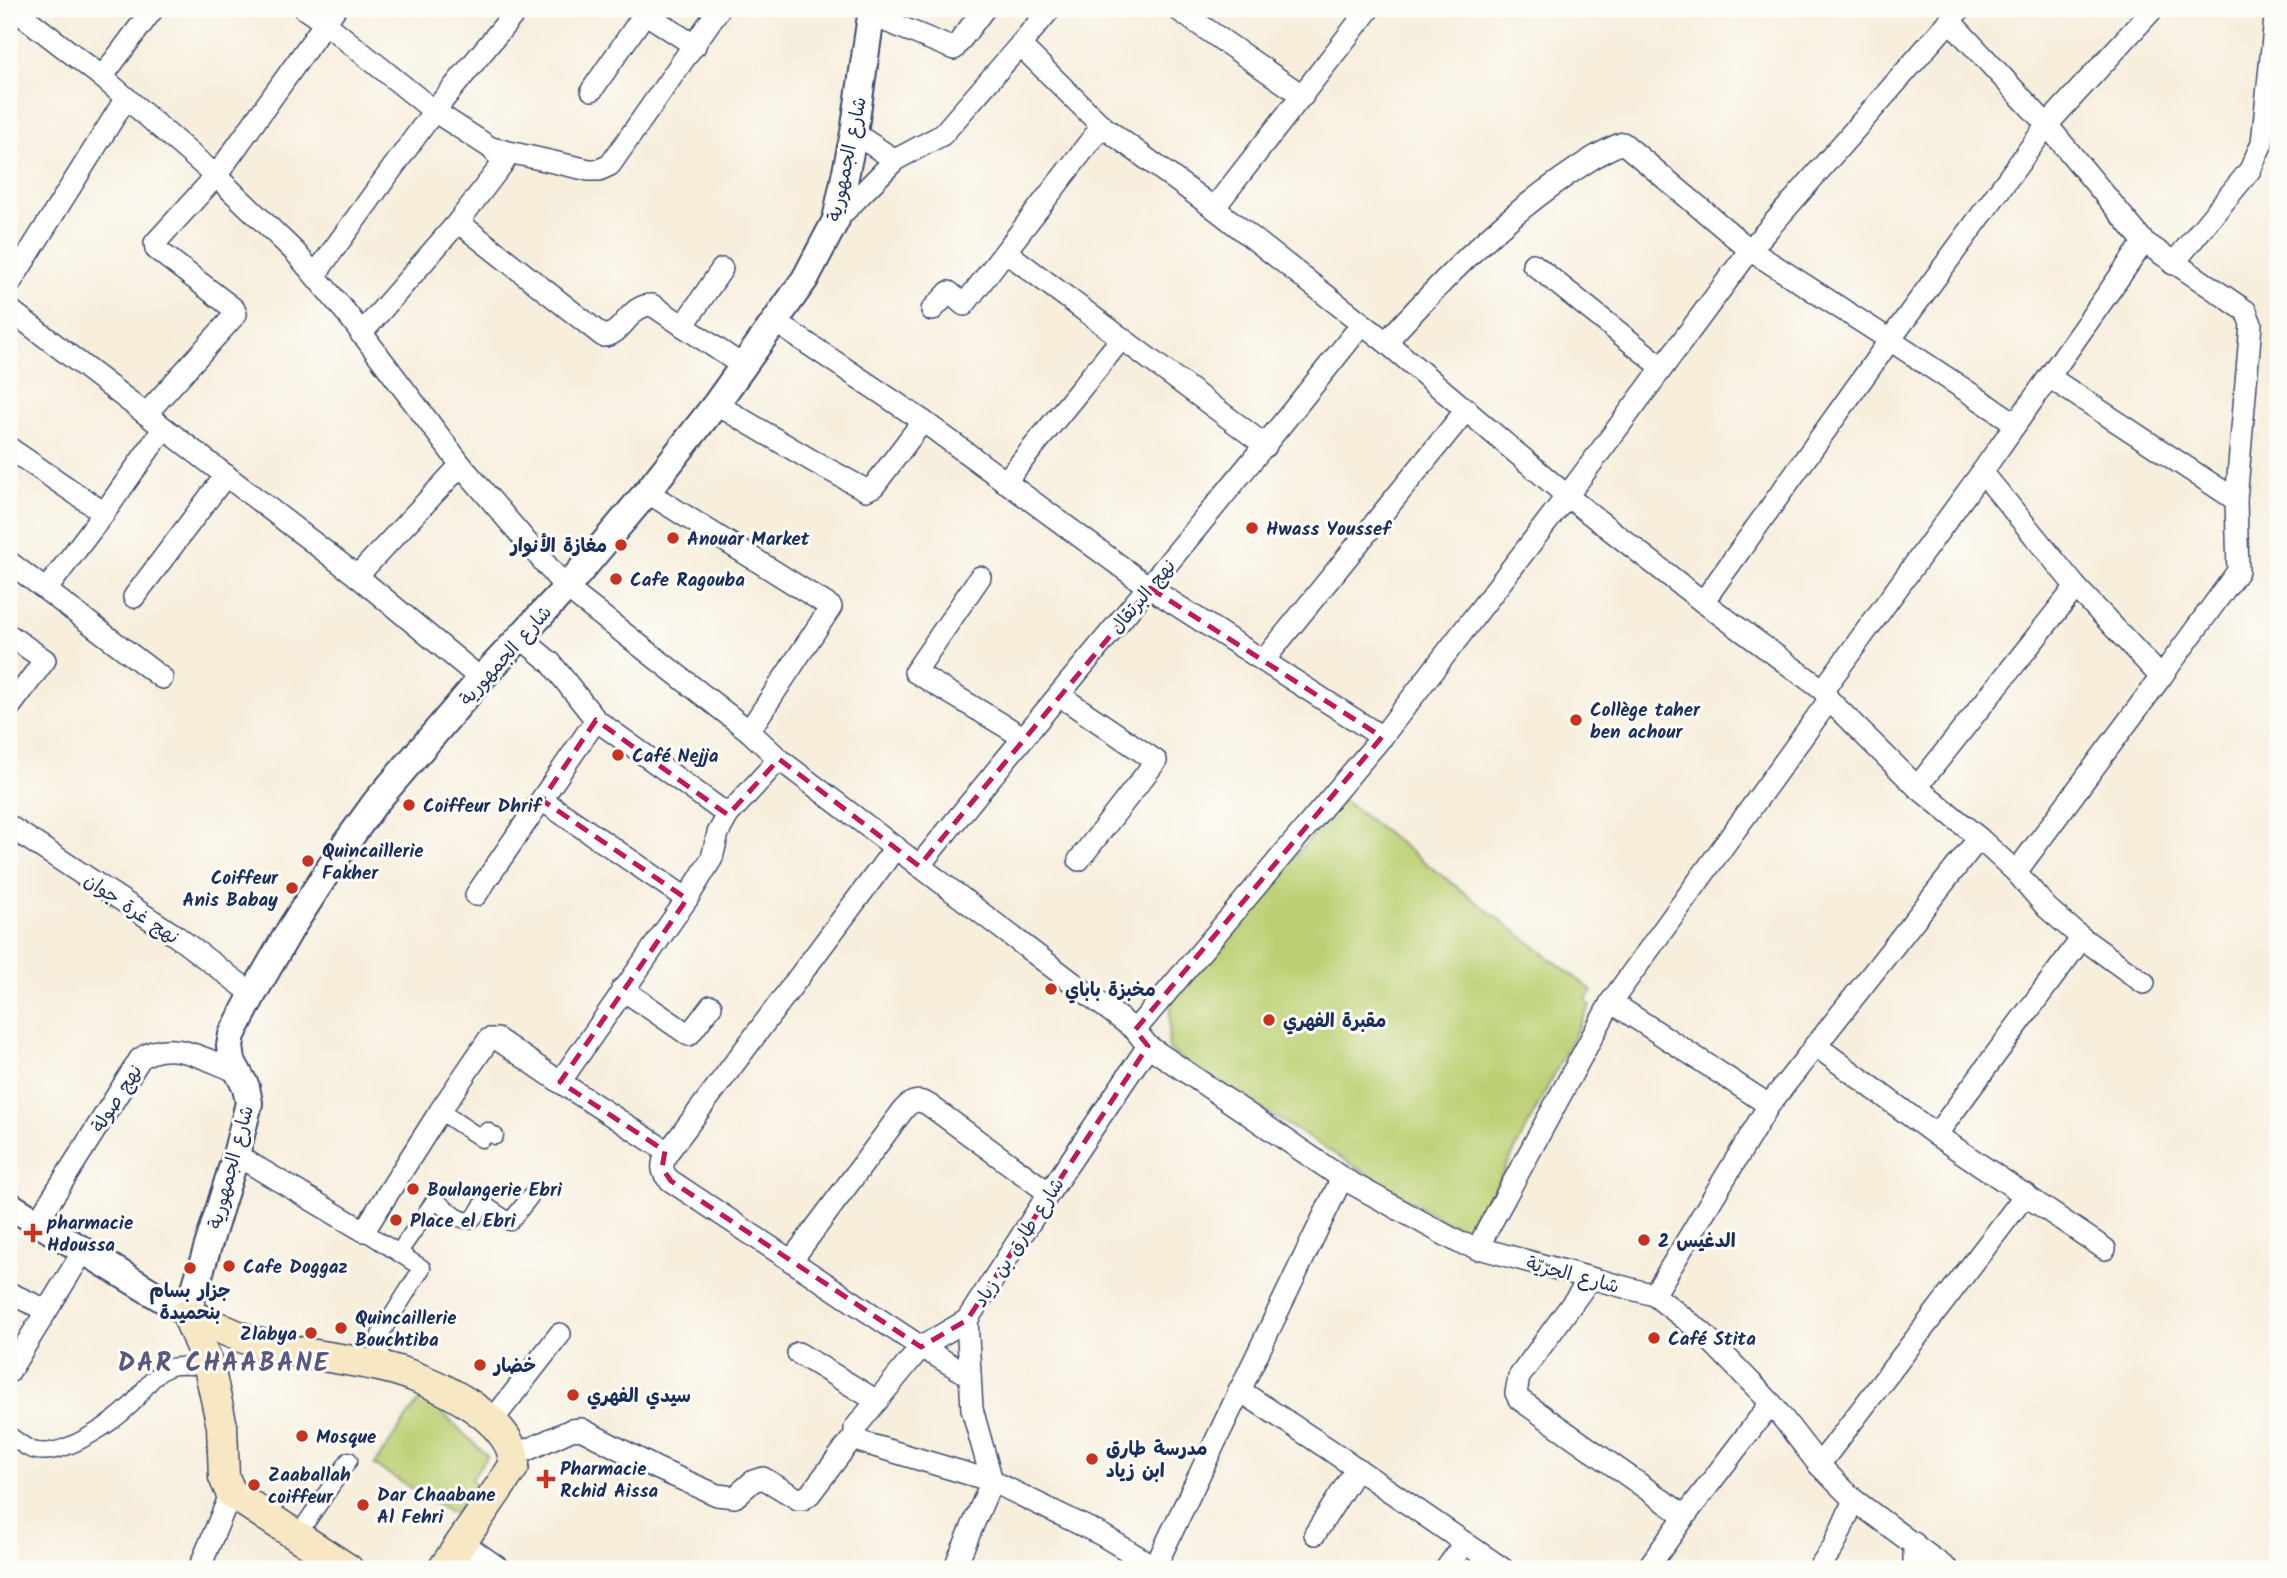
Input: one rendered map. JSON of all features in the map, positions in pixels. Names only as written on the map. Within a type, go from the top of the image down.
[{"type":"main road","points":[[187,1314],[209,1367],[222,1426],[224,1477],[231,1493],[348,1569]]},
{"type":"main road","points":[[187,1314],[258,1343],[407,1374],[458,1399],[492,1420],[504,1433],[514,1456],[512,1469],[443,1569]]},
{"type":"street","points":[[102,78],[153,9]]},
{"type":"street","points":[[305,9],[330,16],[434,111],[491,148],[504,160],[458,222],[361,334]]},
{"type":"street","points":[[315,275],[434,111],[518,9]]},
{"type":"street","points":[[491,148],[589,170],[599,170],[610,165],[719,9]]},
{"type":"street","points":[[872,12],[937,50],[954,49],[984,9]]},
{"type":"street","points":[[836,220],[895,160],[942,135],[1050,9]]},
{"type":"street","points":[[1177,9],[1303,96]]},
{"type":"street","points":[[1214,208],[1369,9]]},
{"type":"street","points":[[1703,603],[2047,125],[2152,9]]},
{"type":"street","points":[[2173,264],[2250,170],[2262,143],[2276,9]]},
{"type":"street","name":"شارع الجمهورية","points":[[187,1314],[250,1101],[246,1087],[236,1071],[230,1046],[232,1035],[253,994],[291,928],[375,803],[481,679],[566,588],[647,492],[716,404],[805,279],[836,220],[854,133],[872,12]]},
{"type":"street","points":[[592,90],[645,13],[695,46]]},
{"type":"street","name":"شارع الحرّيّة","points":[[13,14],[126,98],[216,176],[295,252],[348,315],[461,466],[566,588],[749,732],[779,759],[1141,1038],[1342,1178],[1460,1243],[1654,1295],[1703,1333],[1771,1403],[1819,1465],[1854,1500],[1947,1569]]},
{"type":"street","points":[[1955,15],[2144,242],[2173,264],[2246,310],[2251,324],[2236,500],[2238,571],[2016,872]]},
{"type":"street","name":"شارع طارق بن زياد","points":[[992,1481],[972,1409],[967,1320],[1048,1193],[1141,1038],[1382,737],[1567,496],[1750,250],[1955,15]]},
{"type":"street","points":[[146,414],[236,314],[234,309],[155,246],[156,242],[216,176],[330,16]]},
{"type":"street","points":[[1020,44],[1102,125],[1386,342],[1567,496],[1826,695],[1917,787],[2016,872],[2047,908],[2082,938],[2144,983]]},
{"type":"street","points":[[9,285],[126,98]]},
{"type":"street","points":[[932,310],[948,292],[964,305],[1102,125]]},
{"type":"street","points":[[854,133],[895,160]]},
{"type":"street","points":[[1386,342],[1478,245],[1550,187],[1599,153],[1623,143],[1750,250],[2015,424]]},
{"type":"street","points":[[458,222],[603,336],[612,335],[634,312],[645,305],[652,305],[743,366]]},
{"type":"street","points":[[1477,1249],[1611,1002],[2144,242]]},
{"type":"street","points":[[1006,252],[1266,446]]},
{"type":"street","points":[[1533,264],[1662,367]]},
{"type":"street","points":[[683,326],[722,269]]},
{"type":"street","points":[[9,309],[357,576],[481,679]]},
{"type":"street","points":[[774,321],[923,421],[1150,588],[1382,737]]},
{"type":"street","name":"نهج البرتقال","points":[[919,866],[1023,737],[1150,588],[1362,324]]},
{"type":"street","points":[[1005,482],[1122,338]]},
{"type":"street","points":[[2049,377],[2236,500]]},
{"type":"street","points":[[716,404],[866,489],[874,486],[923,421]]},
{"type":"street","points":[[1264,660],[1467,409]]},
{"type":"street","points":[[46,590],[164,428]]},
{"type":"street","points":[[9,449],[104,513]]},
{"type":"street","points":[[357,576],[461,466]]},
{"type":"street","points":[[1982,472],[2076,587],[2161,677]]},
{"type":"street","points":[[134,597],[226,475]]},
{"type":"street","points":[[647,492],[831,607],[749,732]]},
{"type":"street","points":[[9,562],[162,678]]},
{"type":"street","points":[[980,576],[915,672],[1023,737]]},
{"type":"street","points":[[1917,787],[2076,587]]},
{"type":"street","points":[[9,635],[45,660],[9,708]]},
{"type":"street","points":[[520,637],[551,663],[596,720],[728,815]]},
{"type":"street","points":[[1059,695],[1156,761],[1079,860]]},
{"type":"street","points":[[475,895],[596,720]]},
{"type":"street","points":[[560,1082],[687,899],[712,858],[718,833],[728,815],[779,759]]},
{"type":"street","points":[[542,800],[687,899]]},
{"type":"street","name":"نهج غرة جوان","points":[[9,826],[176,936],[253,994]]},
{"type":"street","points":[[1654,1295],[1769,1105],[1979,838]]},
{"type":"street","points":[[896,847],[668,1152],[662,1165],[667,1178],[920,1347],[970,1377]]},
{"type":"street","points":[[1936,1135],[2082,938]]},
{"type":"street","points":[[622,989],[689,1035],[711,1006]]},
{"type":"street","points":[[1611,1002],[1769,1105]]},
{"type":"street","points":[[365,1231],[440,1111],[491,1038],[498,1039],[668,1152]]},
{"type":"street","points":[[1815,1045],[1936,1135],[2105,1249]]},
{"type":"street","name":"نهج صولة","points":[[37,1222],[140,1059],[156,1051],[170,1049],[186,1052],[236,1071]]},
{"type":"street","points":[[790,1261],[910,1102],[922,1101],[929,1105],[1048,1193]]},
{"type":"street","points":[[440,1111],[482,1139],[487,1131],[495,1136]]},
{"type":"street","points":[[236,1155],[422,1268],[380,1335],[379,1348],[387,1368]]},
{"type":"street","points":[[855,1435],[861,1442],[992,1481],[1102,1535],[1156,1568],[1342,1178]]},
{"type":"street","points":[[1819,1465],[2026,1194]]},
{"type":"street","points":[[398,1252],[435,1200],[461,1219],[473,1219],[483,1204],[510,1222],[530,1197]]},
{"type":"street","points":[[9,1205],[187,1314]]},
{"type":"street","points":[[9,1372],[84,1250]]},
{"type":"street","points":[[1590,1279],[1519,1377],[1516,1393],[1519,1398],[1685,1516]]},
{"type":"street","points":[[9,1293],[47,1310]]},
{"type":"street","points":[[514,1456],[571,1430],[581,1429],[656,1468],[722,1496],[735,1497],[752,1480],[762,1478],[800,1499],[810,1494],[855,1435],[855,1429],[920,1347],[967,1320]]},
{"type":"street","points":[[492,1420],[560,1334]]},
{"type":"street","points":[[798,1353],[877,1401]]},
{"type":"street","points":[[9,1435],[35,1451],[53,1451],[75,1444],[130,1405],[158,1375],[172,1367],[209,1367]]},
{"type":"street","points":[[1239,1390],[1503,1569]]},
{"type":"street","points":[[1647,1569],[1771,1403]]},
{"type":"street","points":[[297,1536],[349,1460]]},
{"type":"street","points":[[1315,1534],[1357,1468]]},
{"type":"street","points":[[954,1569],[992,1481]]},
{"type":"street","points":[[199,1569],[231,1493]]},
{"type":"street","points":[[1818,1569],[1834,1546],[1854,1500]]},
{"type":"street","points":[[462,1542],[500,1569]]},
{"type":"street","points":[[1446,1569],[1464,1543]]},
{"type":"street","points":[[1914,1544],[1914,1569]]},
{"type":"highlighted area","points":[[1150,588],[1382,737],[1135,1030],[1148,1046],[967,1320],[921,1347],[671,1181],[662,1168],[665,1151],[560,1082],[687,899],[542,800],[596,720],[728,815],[779,759],[919,866]]},
{"type":"green space","points":[[1343,800],[1593,991],[1586,1000],[1590,1005],[1473,1231],[1447,1223],[1179,1058],[1168,1047],[1171,1002]]},
{"type":"green space","points":[[420,1399],[436,1407],[487,1456],[471,1479],[477,1486],[454,1514],[374,1465]]},
{"type":"place","name":"Hwass Youssef","points":[[1252,528]]},
{"type":"place","name":"Anouar Market","points":[[673,538]]},
{"type":"place","name":"مغازة الأنوار","points":[[621,545]]},
{"type":"place","name":"Cafe Ragouba","points":[[616,579]]},
{"type":"place","name":"Collège taher ben achour","points":[[1576,720]]},
{"type":"place","name":"Café Nejja","points":[[618,755]]},
{"type":"place","name":"Coiffeur Dhrif","points":[[409,805]]},
{"type":"place","name":"Quincaillerie Fakher","points":[[308,861]]},
{"type":"place","name":"Coiffeur Anis Babay","points":[[292,888]]},
{"type":"place","name":"مخبزة باباي","points":[[1051,989]]},
{"type":"place","name":"مقبرة الفهري","points":[[1269,1020]]},
{"type":"place","name":"Boulangerie Ebri","points":[[413,1189]]},
{"type":"place","name":"Place el Ebri","points":[[396,1220]]},
{"type":"place","name":"pharmacie Hdoussa","points":[[33,1233]]},
{"type":"place","name":"الدغيس 2","points":[[1644,1240]]},
{"type":"place","name":"Cafe Doggaz","points":[[229,1266]]},
{"type":"place","name":"جزار بسام بنحميدة","points":[[190,1268]]},
{"type":"place","name":"Quincaillerie Bouchtiba","points":[[341,1328]]},
{"type":"place","name":"Zlabya","points":[[311,1333]]},
{"type":"place","name":"Café Stita","points":[[1654,1338]]},
{"type":"place","name":"خضار","points":[[480,1365]]},
{"type":"place","name":"سيدي الفهري","points":[[573,1395]]},
{"type":"place","name":"Mosque","points":[[302,1436]]},
{"type":"place","name":"مدرسة طارق ابن زياد","points":[[1092,1459]]},
{"type":"place","name":"Pharmacie Rchid Aissa","points":[[546,1479]]},
{"type":"place","name":"Zaaballah coiffeur","points":[[254,1485]]},
{"type":"place","name":"Dar Chaabane Al Fehri","points":[[363,1505]]},
{"type":"district","name":"DAR CHAABANE","points":[[224,1362]]}]
